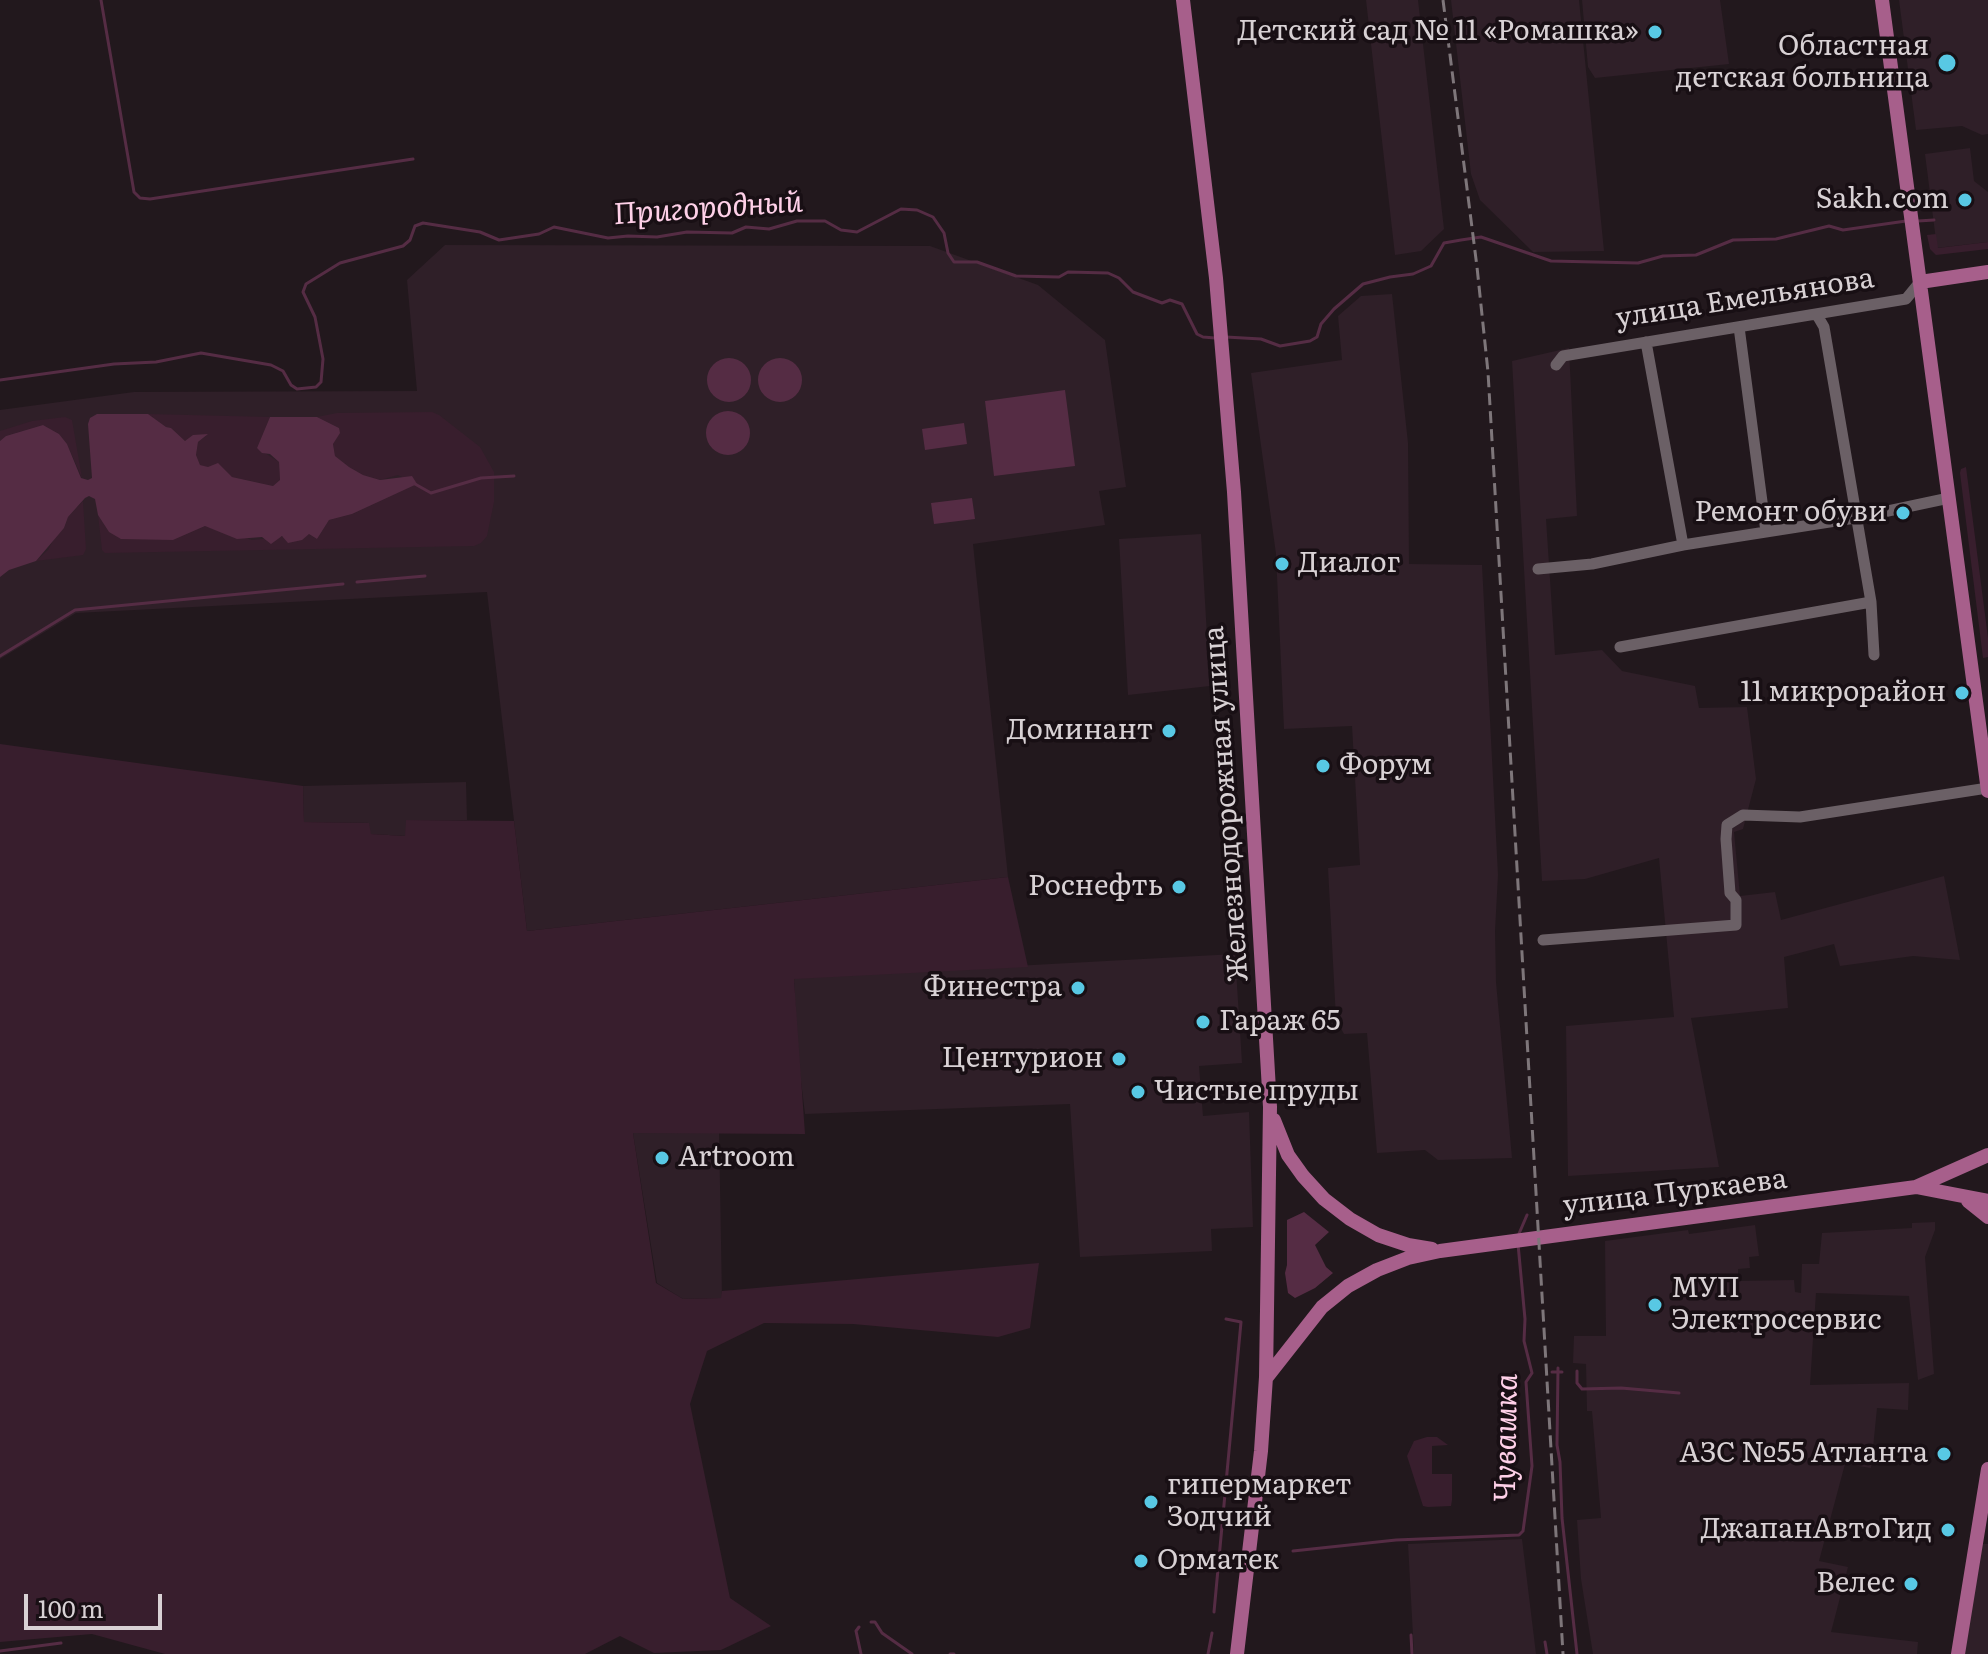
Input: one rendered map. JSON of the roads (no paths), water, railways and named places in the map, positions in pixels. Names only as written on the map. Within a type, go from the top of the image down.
[{"type":"main road","name":"Железнодорожная улица","points":[[1183,0],[1220,319],[1234,492],[1270,1107],[1266,1377],[1261,1451],[1237,1654]]},
{"type":"main road","points":[[1882,0],[1988,790]]},
{"type":"main road","name":"улица Емельянова","points":[[1920,282],[1988,272]]},
{"type":"main road","points":[[1270,1107],[1288,1155],[1324,1199],[1378,1235],[1440,1251]]},
{"type":"main road","points":[[1916,1187],[1988,1155]]},
{"type":"main road","points":[[1916,1187],[1988,1201]]},
{"type":"main road","name":"улица Пуркаева","points":[[1440,1251],[1916,1187]]},
{"type":"main road","points":[[1937,1191],[1968,1201],[1988,1217]]},
{"type":"main road","points":[[1266,1377],[1322,1307],[1348,1286],[1408,1258],[1440,1251]]},
{"type":"main road","points":[[1958,1654],[1988,1469]]},
{"type":"street","name":"улица Емельянова","points":[[1556,365],[1563,356],[1906,299],[1920,282]]},
{"type":"street","points":[[1817,315],[1824,327],[1871,602],[1874,655]]},
{"type":"street","points":[[1739,327],[1766,532]]},
{"type":"street","points":[[1646,342],[1683,545]]},
{"type":"street","points":[[1538,569],[1592,564],[1683,545],[1855,518],[1949,498]]},
{"type":"street","points":[[1620,647],[1871,602]]},
{"type":"street","points":[[1543,940],[1736,925],[1736,900],[1730,893],[1726,839],[1727,825],[1743,815],[1800,817],[1988,790]]},
{"type":"waterway","points":[[101,0],[134,192],[140,198],[150,199],[413,159]]},
{"type":"waterway","name":"Пригородный","points":[[0,380],[114,364],[156,362],[201,353],[271,365],[283,371],[297,389],[316,387],[321,382],[323,359],[315,317],[303,292],[306,284],[340,263],[403,246],[410,240],[415,226],[423,223],[480,232],[499,240],[539,234],[554,227],[608,238],[657,237],[687,232],[732,233],[746,227],[769,229],[797,221],[825,221],[841,230],[857,232],[901,209],[917,210],[933,217],[944,233],[948,253],[954,262],[977,262],[1016,276],[1059,277],[1068,272],[1108,273],[1119,278],[1133,292],[1162,303],[1170,300],[1182,304],[1197,334],[1215,338]]},
{"type":"waterway","name":"Пригородный","points":[[1918,221],[1934,220]]},
{"type":"waterway","name":"Пригородный","points":[[1226,337],[1261,339],[1280,346],[1310,341],[1317,337],[1321,324],[1334,309],[1363,284],[1413,274],[1431,266],[1444,243],[1461,240],[1481,237],[1551,261],[1638,263],[1663,256],[1696,255],[1733,240],[1776,239],[1829,226],[1843,230],[1906,221]]},
{"type":"waterway","points":[[415,484],[431,493],[481,478],[514,476]]},
{"type":"waterway","points":[[357,582],[425,576]]},
{"type":"waterway","points":[[0,656],[75,610],[343,584]]},
{"type":"waterway","name":"Чувашка","points":[[1518,1236],[1527,1215]]},
{"type":"waterway","name":"Чувашка","points":[[1293,1551],[1396,1540],[1519,1535],[1523,1531],[1532,1466],[1526,1382],[1532,1373],[1524,1341],[1518,1244]]},
{"type":"waterway","points":[[1214,1612],[1241,1322],[1226,1319]]},
{"type":"waterway","points":[[1558,1368],[1557,1445],[1577,1654]]},
{"type":"waterway","points":[[1577,1371],[1577,1383],[1582,1389],[1621,1388],[1679,1393]]},
{"type":"waterway","points":[[1552,1372],[1562,1372]]},
{"type":"waterway","name":"Чувашка","points":[[871,1622],[875,1622],[882,1633],[912,1654]]},
{"type":"waterway","name":"Чувашка","points":[[859,1627],[856,1631],[861,1654]]},
{"type":"waterway","points":[[1208,1654],[1212,1633]]},
{"type":"waterway","points":[[1411,1635],[1412,1654]]},
{"type":"waterway","points":[[1545,1642],[1547,1654]]},
{"type":"waterway","points":[[0,1651],[61,1643]]},
{"type":"railway","points":[[1443,0],[1488,372],[1563,1654]]},
{"type":"place","name":"Детский сад № 11 «Ромашка»","points":[[1655,32]]},
{"type":"place","name":"Областная детская больница","points":[[1947,63]]},
{"type":"place","name":"Sakh.com","points":[[1965,200]]},
{"type":"place","name":"Ремонт обуви","points":[[1903,513]]},
{"type":"place","name":"Диалог","points":[[1282,564]]},
{"type":"place","name":"11 микрорайон","points":[[1962,693]]},
{"type":"place","name":"Доминант","points":[[1169,731]]},
{"type":"place","name":"Форум","points":[[1323,766]]},
{"type":"place","name":"Роснефть","points":[[1179,887]]},
{"type":"place","name":"Финестра","points":[[1078,988]]},
{"type":"place","name":"Гараж 65","points":[[1203,1022]]},
{"type":"place","name":"Центурион","points":[[1119,1059]]},
{"type":"place","name":"Чистые пруды","points":[[1138,1092]]},
{"type":"place","name":"Artroom","points":[[662,1158]]},
{"type":"place","name":"МУП Электросервис","points":[[1655,1305]]},
{"type":"place","name":"АЗС №55 Атланта","points":[[1944,1454]]},
{"type":"place","name":"гипермаркет Зодчий","points":[[1151,1502]]},
{"type":"place","name":"ДжапанАвтоГид","points":[[1948,1530]]},
{"type":"place","name":"Орматек","points":[[1141,1561]]},
{"type":"place","name":"Велес","points":[[1911,1584]]}]
